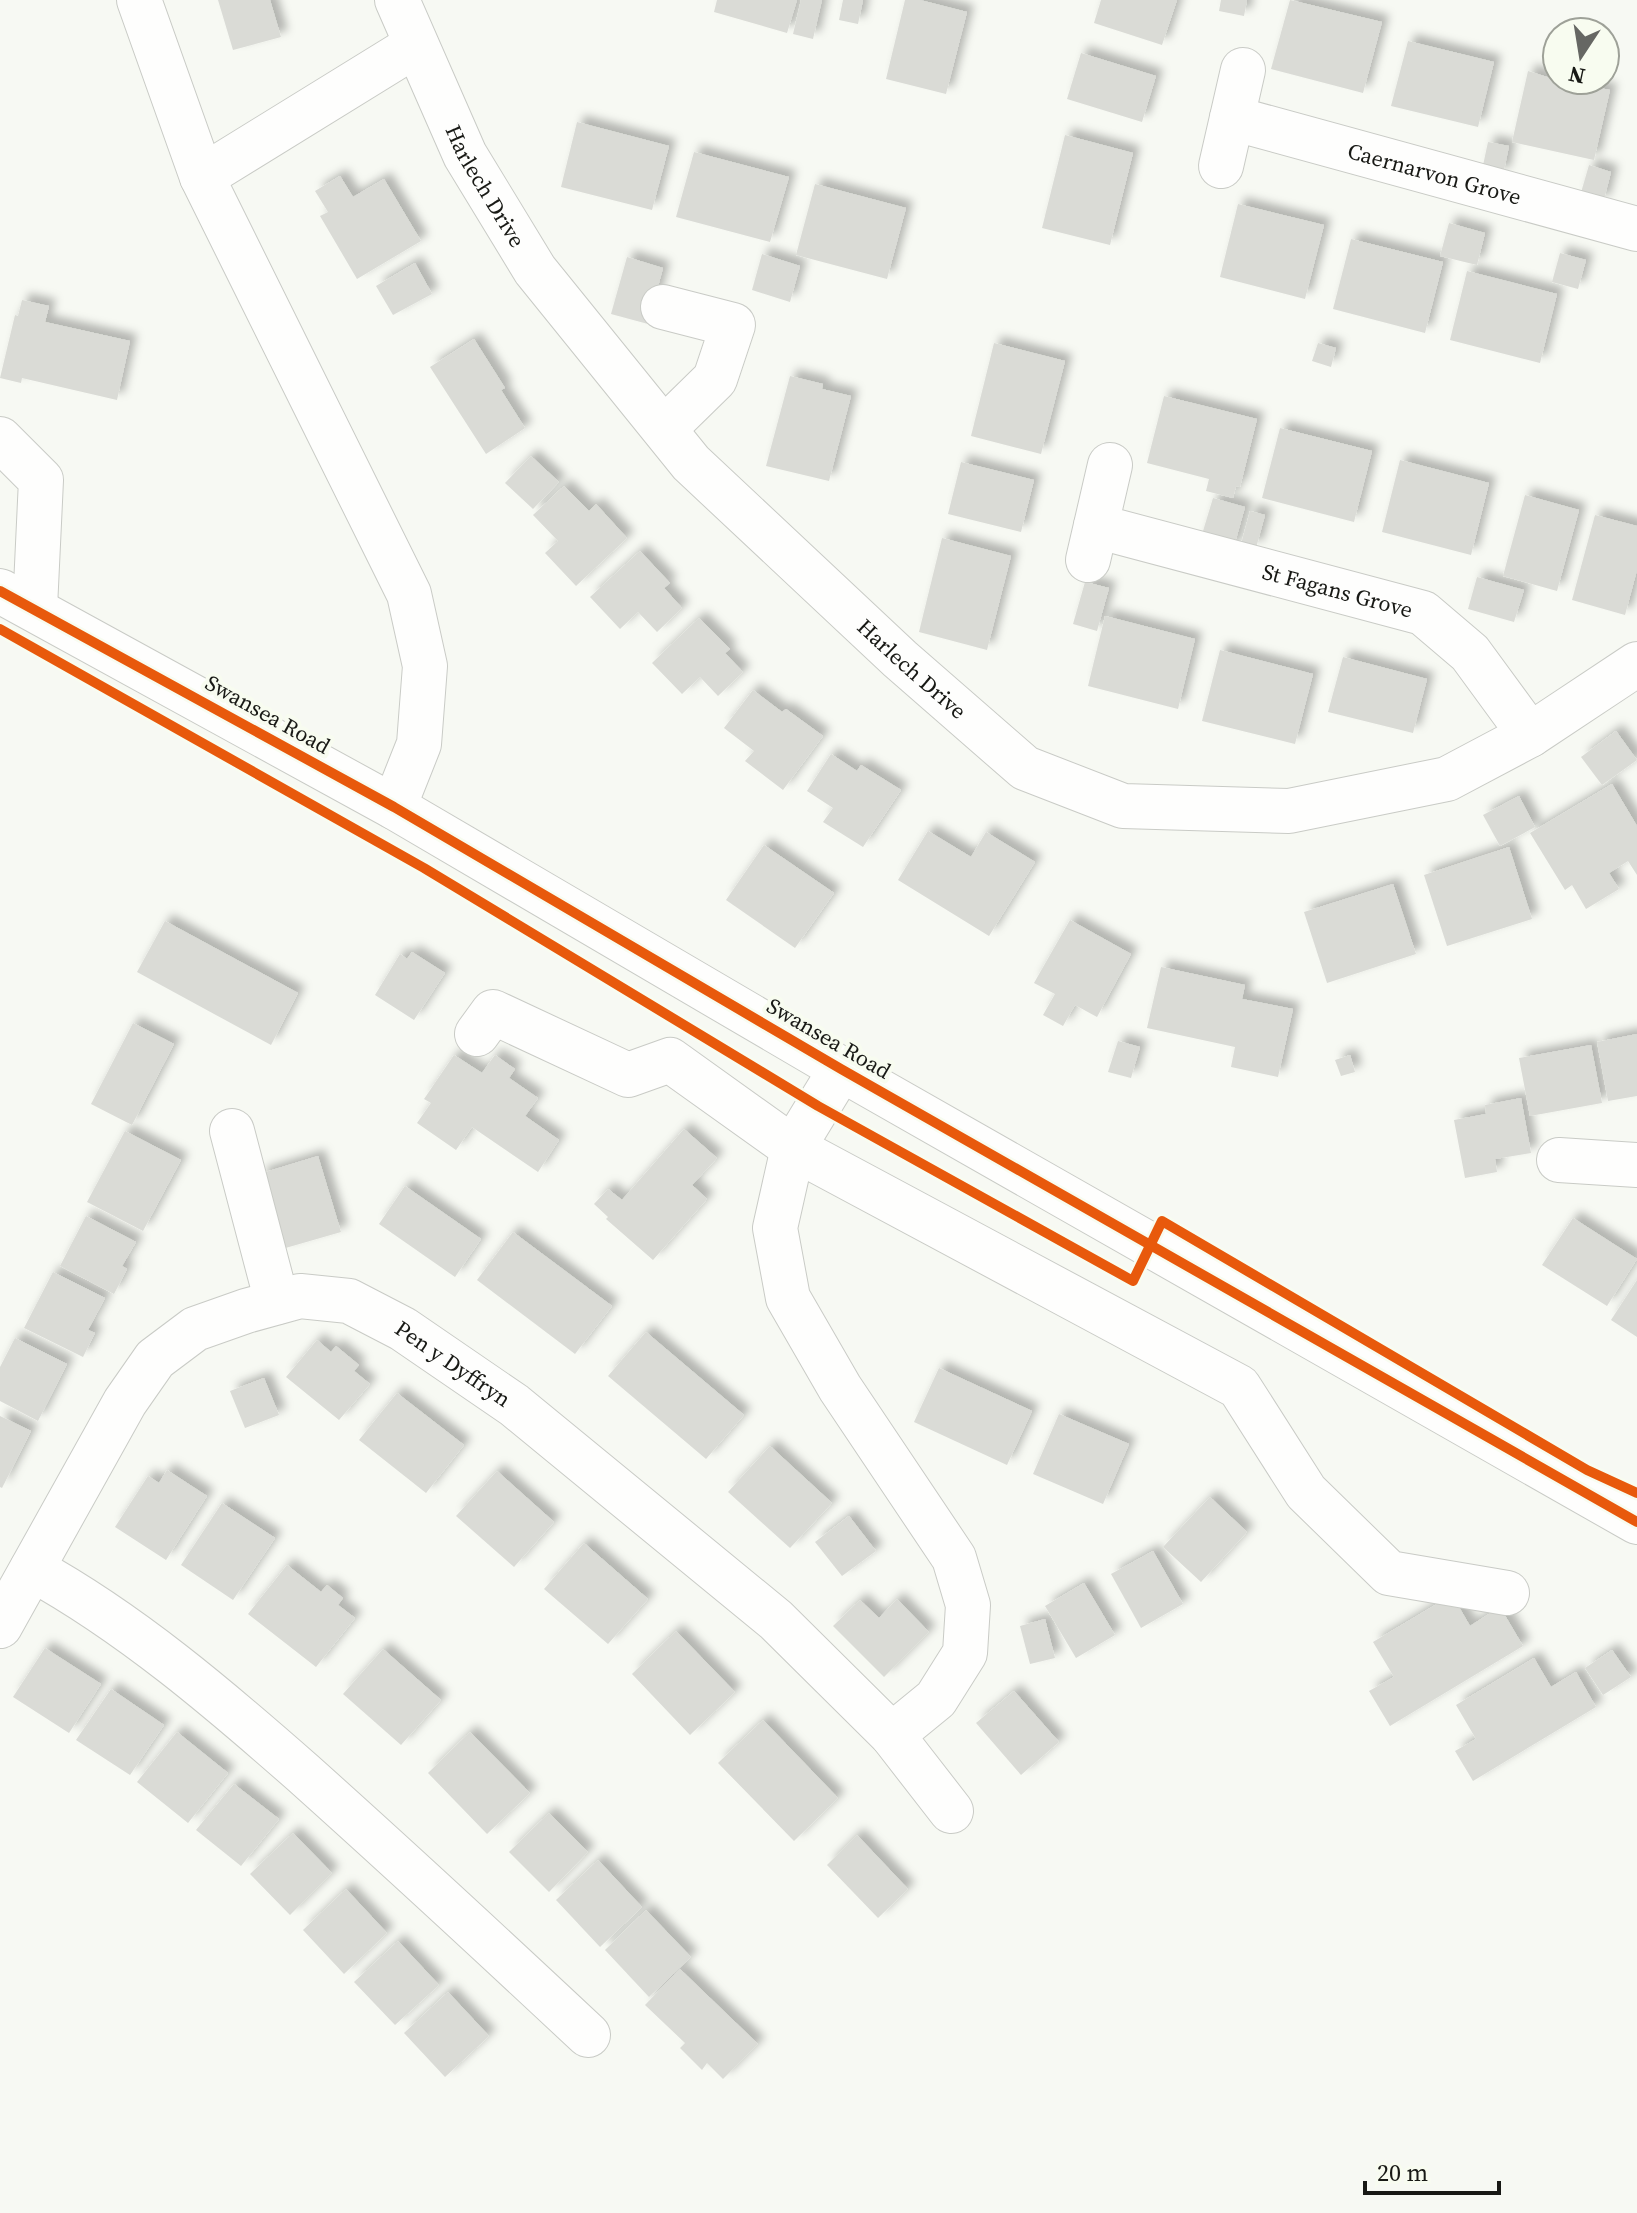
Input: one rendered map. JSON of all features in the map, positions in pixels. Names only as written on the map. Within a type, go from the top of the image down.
[{"type":"street","points":[[139,0],[202,177],[409,594],[425,666],[419,744],[394,807]]},
{"type":"street","name":"Harlech Drive","points":[[397,0],[465,155],[535,270],[691,463],[900,659],[1025,768],[1123,806],[1289,811],[1447,779],[1530,735],[1637,664]]},
{"type":"street","points":[[202,177],[416,45]]},
{"type":"street","points":[[1221,166],[1243,70]]},
{"type":"street","name":"Caernarvon Grove","points":[[1232,118],[1637,229]]},
{"type":"street","points":[[663,307],[733,325],[715,379],[665,428]]},
{"type":"street","points":[[0,439],[41,480],[18,599]]},
{"type":"street","name":"St Fagans Grove","points":[[1110,465],[1092,543],[1423,613],[1470,653],[1530,735]]},
{"type":"street","name":"Swansea Road","points":[[18,599],[394,807],[841,1069],[1637,1522]]},
{"type":"street","points":[[477,1034],[493,1012],[628,1075],[670,1060],[793,1148],[1239,1387],[1306,1492],[1389,1573],[1507,1593]]},
{"type":"street","points":[[841,1069],[793,1148],[775,1228],[788,1298],[840,1388],[954,1558],[968,1605],[965,1653],[936,1699],[892,1735]]},
{"type":"street","points":[[232,1131],[277,1302]]},
{"type":"street","points":[[1559,1160],[1637,1165]]},
{"type":"street","name":"Pen y Dyffryn","points":[[0,1626],[125,1402],[155,1359],[195,1329],[277,1302],[300,1296],[349,1301],[403,1329],[514,1405],[776,1620],[892,1735],[951,1811]]},
{"type":"street","points":[[32,1569],[68,1589],[217,1698],[364,1828],[588,2035]]},
{"type":"building","points":[[218,0],[270,0],[281,37],[233,50]]},
{"type":"building","points":[[717,0],[797,0],[787,33],[714,12]]},
{"type":"building","points":[[801,0],[822,0],[813,39],[793,34]]},
{"type":"building","points":[[843,0],[863,0],[858,24],[839,20]]},
{"type":"building","points":[[905,0],[920,0],[967,12],[946,94],[886,79]]},
{"type":"building","points":[[1101,0],[1177,0],[1162,45],[1094,23]]},
{"type":"building","points":[[1221,0],[1247,0],[1244,16],[1219,11]]},
{"type":"building","points":[[1290,0],[1382,22],[1363,93],[1271,69]]},
{"type":"building","points":[[1408,41],[1494,62],[1478,127],[1391,106]]},
{"type":"building","points":[[1081,53],[1156,76],[1142,122],[1067,99]]},
{"type":"building","points":[[1528,71],[1541,75],[1541,96],[1609,96],[1594,160],[1512,142]]},
{"type":"building","points":[[577,122],[669,146],[652,210],[561,187]]},
{"type":"building","points":[[1065,135],[1133,153],[1110,245],[1042,228]]},
{"type":"building","points":[[1488,142],[1509,146],[1503,175],[1482,170]]},
{"type":"building","points":[[694,152],[789,177],[770,242],[676,217]]},
{"type":"building","points":[[1589,165],[1611,172],[1603,203],[1580,196]]},
{"type":"building","points":[[340,176],[353,197],[384,179],[421,241],[357,279],[320,216],[328,212],[315,191]]},
{"type":"building","points":[[815,184],[906,208],[887,279],[796,255]]},
{"type":"building","points":[[1238,204],[1324,225],[1305,299],[1220,277]]},
{"type":"building","points":[[1449,223],[1485,233],[1477,265],[1440,256]]},
{"type":"building","points":[[1351,239],[1443,262],[1425,333],[1333,309]]},
{"type":"building","points":[[1560,253],[1586,260],[1578,289],[1552,282]]},
{"type":"building","points":[[762,254],[800,266],[790,302],[752,290]]},
{"type":"building","points":[[627,257],[663,268],[648,324],[611,314]]},
{"type":"building","points":[[415,263],[432,294],[393,315],[376,286]]},
{"type":"building","points":[[1467,271],[1557,294],[1540,363],[1450,340]]},
{"type":"building","points":[[22,300],[49,306],[45,322],[130,341],[117,400],[22,378],[21,383],[0,378],[15,315],[18,316]]},
{"type":"building","points":[[474,339],[505,388],[501,390],[525,428],[486,454],[430,367]]},
{"type":"building","points":[[994,343],[1065,361],[1041,454],[971,436]]},
{"type":"building","points":[[1318,343],[1336,348],[1331,367],[1312,361]]},
{"type":"building","points":[[790,376],[823,384],[822,389],[851,396],[829,481],[766,466]]},
{"type":"building","points":[[1164,396],[1257,419],[1240,487],[1236,486],[1233,498],[1206,491],[1209,479],[1147,463]]},
{"type":"building","points":[[1280,428],[1372,451],[1354,522],[1262,498]]},
{"type":"building","points":[[531,456],[559,482],[533,509],[505,483]]},
{"type":"building","points":[[1400,460],[1489,483],[1471,555],[1382,532]]},
{"type":"building","points":[[961,462],[1034,480],[1021,532],[948,514]]},
{"type":"building","points":[[564,486],[589,511],[596,504],[627,538],[576,586],[545,553],[558,541],[533,515]]},
{"type":"building","points":[[1525,495],[1579,510],[1557,591],[1503,576]]},
{"type":"building","points":[[1213,498],[1245,507],[1233,550],[1200,541]]},
{"type":"building","points":[[1250,511],[1265,515],[1256,548],[1241,544]]},
{"type":"building","points":[[1595,515],[1637,526],[1637,570],[1625,615],[1572,600]]},
{"type":"building","points":[[942,538],[1011,556],[987,650],[919,632]]},
{"type":"building","points":[[640,551],[670,583],[664,588],[682,608],[657,632],[638,612],[620,629],[590,597]]},
{"type":"building","points":[[1477,577],[1524,590],[1514,622],[1468,609]]},
{"type":"building","points":[[1085,582],[1109,588],[1097,631],[1073,624]]},
{"type":"building","points":[[1105,616],[1195,639],[1178,709],[1088,686]]},
{"type":"building","points":[[699,618],[730,649],[725,653],[743,672],[718,696],[700,677],[682,694],[652,663]]},
{"type":"building","points":[[1220,650],[1313,674],[1295,744],[1202,721]]},
{"type":"building","points":[[1343,657],[1427,679],[1413,733],[1328,712]]},
{"type":"building","points":[[753,690],[782,712],[786,709],[823,736],[783,790],[745,761],[754,751],[724,728]]},
{"type":"building","points":[[1616,731],[1637,760],[1602,785],[1581,757]]},
{"type":"building","points":[[831,754],[857,771],[861,765],[901,790],[863,847],[823,822],[833,808],[807,791]]},
{"type":"building","points":[[1612,784],[1637,826],[1637,875],[1628,861],[1609,873],[1619,889],[1586,909],[1572,885],[1565,890],[1530,833]]},
{"type":"building","points":[[1519,796],[1535,827],[1500,846],[1483,815]]},
{"type":"building","points":[[928,831],[971,857],[986,832],[1035,862],[989,936],[898,880]]},
{"type":"building","points":[[764,845],[834,893],[795,948],[726,900]]},
{"type":"building","points":[[1509,847],[1532,919],[1447,946],[1424,875]]},
{"type":"building","points":[[1393,884],[1416,954],[1327,983],[1304,912]]},
{"type":"building","points":[[1070,920],[1131,954],[1097,1017],[1075,1005],[1063,1026],[1043,1015],[1055,994],[1034,983]]},
{"type":"building","points":[[165,921],[298,993],[271,1045],[137,972]]},
{"type":"building","points":[[412,952],[445,973],[414,1020],[375,995],[400,954],[407,959]]},
{"type":"building","points":[[1161,967],[1245,985],[1242,999],[1293,1009],[1278,1077],[1231,1067],[1235,1047],[1147,1028]]},
{"type":"building","points":[[133,1023],[174,1044],[132,1125],[91,1104]]},
{"type":"building","points":[[1637,1034],[1637,1096],[1608,1101],[1597,1042]]},
{"type":"building","points":[[1118,1041],[1140,1047],[1131,1078],[1108,1072]]},
{"type":"building","points":[[1591,1045],[1602,1103],[1530,1116],[1519,1058]]},
{"type":"building","points":[[454,1055],[482,1073],[495,1055],[515,1069],[509,1078],[538,1098],[525,1116],[559,1140],[538,1172],[472,1127],[456,1150],[417,1123],[431,1103],[424,1099]]},
{"type":"building","points":[[1350,1055],[1355,1072],[1341,1076],[1335,1060]]},
{"type":"building","points":[[1521,1098],[1531,1153],[1495,1159],[1497,1172],[1465,1178],[1454,1120],[1486,1114],[1485,1105]]},
{"type":"building","points":[[684,1129],[717,1158],[692,1185],[707,1199],[653,1260],[606,1219],[608,1217],[594,1204],[608,1189],[622,1200]]},
{"type":"building","points":[[125,1131],[181,1160],[143,1231],[87,1202]]},
{"type":"building","points":[[318,1156],[341,1232],[282,1249],[259,1174]]},
{"type":"building","points":[[405,1186],[481,1239],[455,1277],[379,1224]]},
{"type":"building","points":[[86,1216],[136,1242],[122,1266],[127,1269],[114,1294],[60,1266]]},
{"type":"building","points":[[1573,1218],[1637,1259],[1607,1306],[1542,1265]]},
{"type":"building","points":[[513,1232],[612,1306],[575,1354],[477,1280]]},
{"type":"building","points":[[53,1272],[105,1298],[88,1330],[95,1333],[83,1357],[24,1328]]},
{"type":"building","points":[[1637,1280],[1637,1337],[1611,1320]]},
{"type":"building","points":[[646,1332],[744,1415],[706,1459],[608,1376]]},
{"type":"building","points":[[15,1338],[67,1364],[38,1421],[0,1401],[0,1367]]},
{"type":"building","points":[[317,1340],[331,1352],[336,1346],[359,1365],[354,1371],[370,1384],[339,1420],[286,1377]]},
{"type":"building","points":[[939,1368],[1032,1411],[1007,1465],[914,1422]]},
{"type":"building","points":[[264,1378],[279,1415],[245,1428],[230,1391]]},
{"type":"building","points":[[397,1393],[464,1445],[426,1493],[359,1440]]},
{"type":"building","points":[[1059,1414],[1129,1444],[1103,1504],[1033,1474]]},
{"type":"building","points":[[0,1416],[31,1431],[2,1488],[0,1487]]},
{"type":"building","points":[[770,1446],[832,1503],[790,1548],[728,1492]]},
{"type":"building","points":[[167,1470],[207,1496],[166,1560],[115,1527],[148,1476],[159,1483]]},
{"type":"building","points":[[497,1471],[554,1522],[514,1567],[456,1516]]},
{"type":"building","points":[[1210,1497],[1247,1532],[1201,1582],[1163,1547]]},
{"type":"building","points":[[222,1503],[275,1538],[233,1600],[181,1565]]},
{"type":"building","points":[[849,1516],[876,1551],[842,1576],[815,1542]]},
{"type":"building","points":[[584,1543],[648,1599],[608,1644],[544,1589]]},
{"type":"building","points":[[1153,1551],[1183,1604],[1141,1628],[1111,1574]]},
{"type":"building","points":[[287,1565],[321,1592],[327,1585],[343,1598],[338,1605],[355,1618],[316,1667],[248,1614]]},
{"type":"building","points":[[1084,1583],[1115,1635],[1076,1658],[1045,1606]]},
{"type":"building","points":[[1452,1595],[1470,1626],[1500,1607],[1523,1646],[1390,1726],[1369,1691],[1394,1677],[1373,1642]]},
{"type":"building","points":[[897,1599],[929,1632],[884,1677],[833,1626],[860,1600],[879,1618]]},
{"type":"building","points":[[1045,1619],[1055,1658],[1030,1664],[1020,1626]]},
{"type":"building","points":[[676,1631],[735,1692],[690,1735],[632,1674]]},
{"type":"building","points":[[45,1648],[101,1684],[69,1733],[13,1697]]},
{"type":"building","points":[[383,1649],[441,1700],[401,1745],[343,1694]]},
{"type":"building","points":[[1612,1650],[1631,1677],[1603,1695],[1585,1668]]},
{"type":"building","points":[[1534,1658],[1551,1687],[1576,1672],[1596,1707],[1473,1781],[1455,1751],[1476,1739],[1456,1705]]},
{"type":"building","points":[[111,1689],[164,1725],[130,1775],[76,1740]]},
{"type":"building","points":[[1014,1691],[1059,1742],[1021,1775],[976,1723]]},
{"type":"building","points":[[763,1720],[838,1798],[794,1841],[718,1763]]},
{"type":"building","points":[[177,1732],[228,1773],[188,1823],[137,1782]]},
{"type":"building","points":[[470,1732],[530,1793],[487,1834],[428,1773]]},
{"type":"building","points":[[234,1784],[279,1819],[241,1866],[196,1830]]},
{"type":"building","points":[[549,1813],[588,1852],[549,1892],[509,1852]]},
{"type":"building","points":[[293,1833],[332,1873],[290,1915],[250,1874]]},
{"type":"building","points":[[857,1835],[908,1889],[878,1918],[827,1865]]},
{"type":"building","points":[[598,1860],[642,1907],[600,1947],[556,1900]]},
{"type":"building","points":[[346,1889],[387,1933],[344,1974],[303,1930]]},
{"type":"building","points":[[646,1910],[691,1957],[649,1997],[605,1950]]},
{"type":"building","points":[[398,1941],[439,1985],[395,2025],[354,1982]]},
{"type":"building","points":[[680,1969],[758,2044],[723,2079],[707,2063],[702,2070],[680,2048],[685,2043],[645,2005]]},
{"type":"building","points":[[448,1992],[489,2036],[445,2077],[404,2033]]},
{"type":"cycle path","points":[[0,591],[394,807],[841,1069],[1637,1522]]},
{"type":"cycle path","points":[[0,629],[424,868],[818,1106],[1133,1281],[1162,1221],[1587,1470],[1637,1493]]}]
